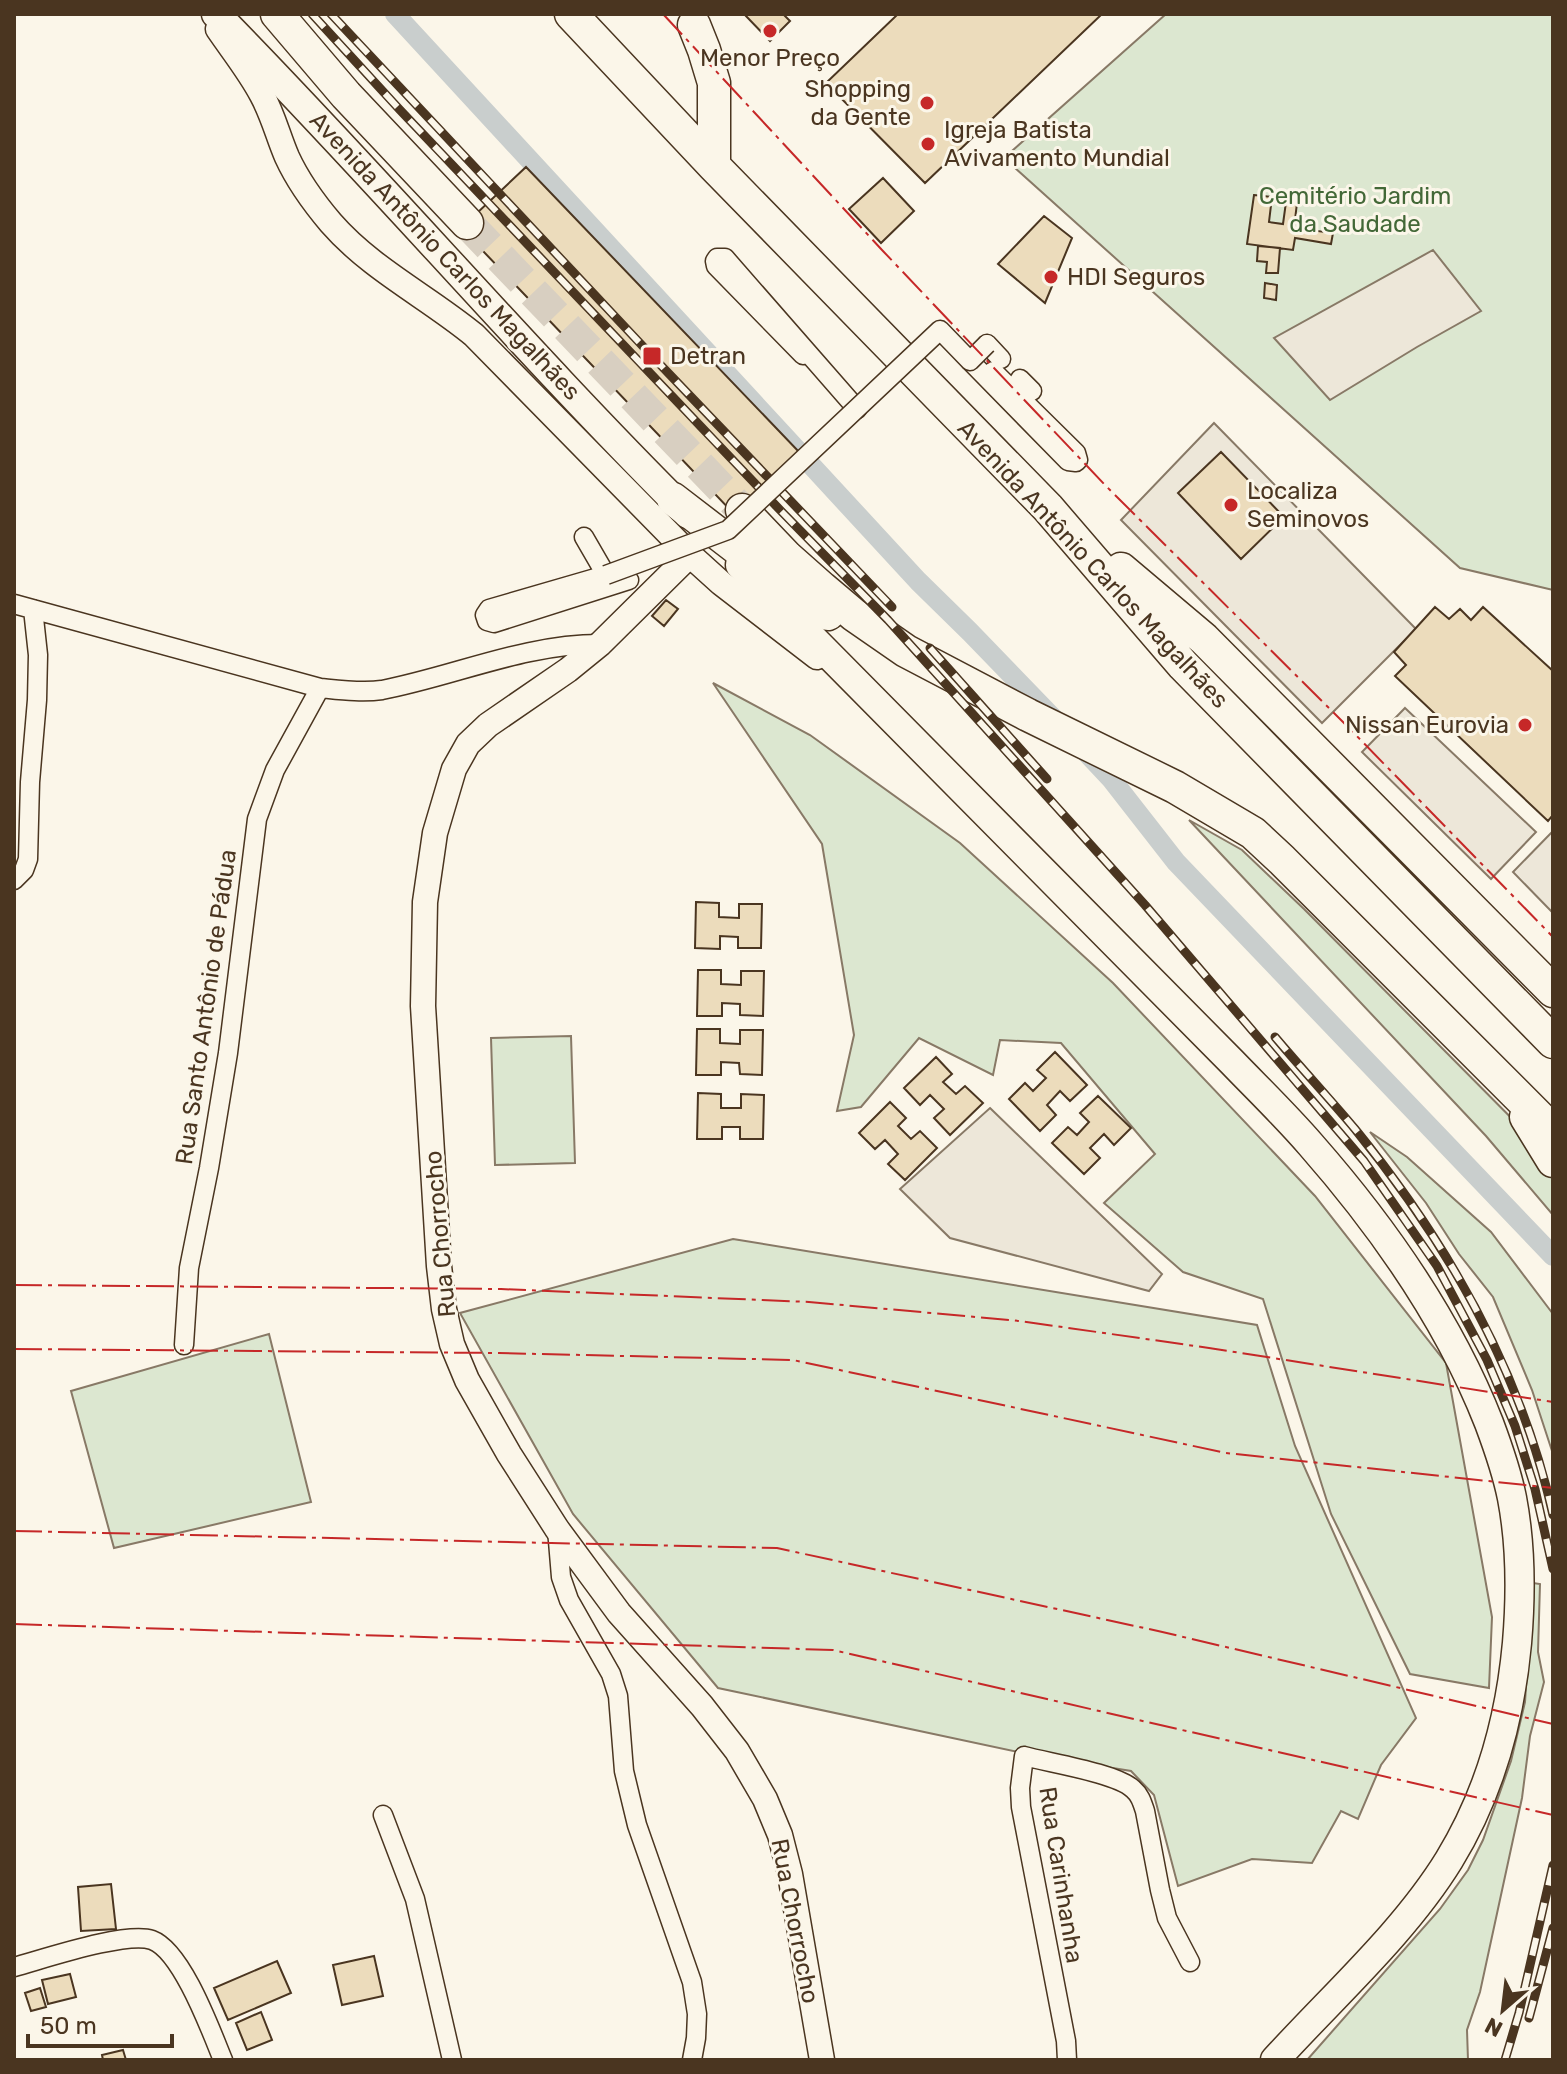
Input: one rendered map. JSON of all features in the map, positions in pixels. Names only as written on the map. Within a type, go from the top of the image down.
[{"type":"highway","name":"Avenida Antônio Carlos Magalhães","points":[[277,14],[346,95],[467,223]]},
{"type":"highway","name":"Avenida Antônio Carlos Magalhães","points":[[571,14],[714,166],[1048,508],[1183,665],[1553,1042]]},
{"type":"highway","points":[[688,20],[704,50],[714,83],[714,166]]},
{"type":"highway","points":[[758,497],[787,557],[843,606],[906,651]]},
{"type":"highway","points":[[673,499],[807,602],[839,621],[906,651],[1175,787],[1253,833],[1553,1131]]},
{"type":"highway","points":[[1048,508],[1204,639],[1553,991]]},
{"type":"highway","points":[[1506,1083],[1553,1161]]},
{"type":"main road","name":"Avenida Antônio Carlos Magalhães","points":[[216,14],[274,72],[535,355],[673,499],[886,711],[1311,1145],[1377,1228],[1426,1299],[1452,1344],[1477,1393],[1512,1498],[1520,1595],[1514,1678],[1506,1723],[1482,1794],[1449,1859],[1380,1947],[1275,2060]]},
{"type":"street","points":[[208,14],[261,93],[301,183],[332,224],[374,263],[474,335],[721,583],[886,711]]},
{"type":"street","points":[[803,355],[716,266],[717,258],[725,258],[857,409]]},
{"type":"street","points":[[629,580],[494,623],[485,618],[489,609],[606,575],[728,530],[758,497],[940,330],[970,361],[1068,461],[1078,460],[1076,453],[997,365],[987,344],[970,361]]},
{"type":"street","points":[[584,537],[606,575]]},
{"type":"street","name":"Rua Chorrocho","points":[[690,555],[600,644],[488,725],[468,744],[454,769],[435,833],[425,902],[423,1006],[439,1266],[452,1344],[467,1380],[495,1430],[557,1529],[619,1613],[702,1706],[737,1751],[765,1799],[780,1835],[790,1874],[822,2060]]},
{"type":"street","points":[[14,604],[320,688],[345,691],[379,690],[538,649],[600,644]]},
{"type":"street","points":[[14,880],[24,870],[28,859],[22,786],[37,700],[33,609]]},
{"type":"street","name":"Rua Santo Antônio de Pádua","points":[[184,1345],[189,1268],[228,1053],[257,819],[275,770],[320,688]]},
{"type":"street","points":[[557,1529],[561,1577],[569,1600],[611,1674],[618,1696],[624,1771],[637,1825],[692,1982],[697,2014],[692,2060]]},
{"type":"street","name":"Rua Carinhanha","points":[[1067,2060],[1066,2041],[1021,1807],[1024,1756],[1115,1778],[1134,1790],[1145,1811],[1167,1918],[1190,1962]]},
{"type":"street","points":[[383,1815],[415,1899],[452,2060]]},
{"type":"street","points":[[14,1967],[112,1941],[135,1938],[152,1941],[168,1950],[186,1978],[223,2060]]},
{"type":"green space","name":"Cemitério Jardim da Saudade","points":[[1166,14],[1553,14],[1553,590],[1460,568],[1004,158]]},
{"type":"green space","points":[[713,683],[810,735],[960,843],[1113,983],[1315,1196],[1446,1363],[1492,1617],[1489,1688],[1410,1674],[1331,1514],[1263,1299],[1183,1272],[1104,1203],[1155,1154],[1061,1043],[1000,1040],[993,1075],[919,1038],[861,1107],[837,1111],[854,1035],[822,844]]},
{"type":"green space","points":[[1189,820],[1242,850],[1553,1160],[1553,1215],[1486,1136]]},
{"type":"green space","points":[[571,1036],[575,1163],[495,1165],[491,1038]]},
{"type":"green space","points":[[1370,1132],[1407,1157],[1491,1232],[1553,1314],[1553,1454],[1532,1390],[1493,1297],[1459,1254],[1426,1203]]},
{"type":"green space","points":[[733,1239],[1257,1325],[1295,1446],[1416,1718],[1381,1765],[1358,1819],[1341,1811],[1312,1863],[1252,1859],[1178,1886],[1154,1795],[1131,1771],[1032,1755],[718,1688],[573,1514],[460,1313]]},
{"type":"green space","points":[[269,1334],[311,1502],[114,1548],[71,1391]]},
{"type":"green space","points":[[1533,1583],[1540,1584],[1538,1652],[1544,1682],[1530,1736],[1522,1798],[1480,1992],[1467,2030],[1468,2060],[1307,2060],[1440,1909],[1468,1870],[1483,1840],[1511,1761],[1525,1702]]},
{"type":"shaded area","points":[[1433,250],[1481,311],[1330,400],[1274,338]]},
{"type":"shaded area","points":[[1214,423],[1416,629],[1322,723],[1121,520]]},
{"type":"shaded area","points":[[1405,708],[1536,832],[1491,879],[1362,752]]},
{"type":"shaded area","points":[[1553,831],[1553,913],[1513,872]]},
{"type":"shaded area","points":[[990,1108],[1162,1274],[1149,1291],[950,1238],[900,1189]]},
{"type":"building","name":"Menor Preço","points":[[744,14],[783,14],[790,21],[770,41]]},
{"type":"building","name":"Shopping da Gente","points":[[898,14],[1102,14],[925,183],[826,83]]},
{"type":"building","points":[[526,167],[801,454],[736,516],[461,228]]},
{"type":"building","points":[[883,178],[914,211],[881,243],[849,209]]},
{"type":"building","points":[[1254,195],[1272,197],[1269,222],[1283,224],[1286,202],[1297,203],[1294,228],[1333,233],[1331,244],[1295,238],[1293,250],[1247,244]]},
{"type":"building","points":[[1044,216],[1072,238],[1045,303],[998,264]]},
{"type":"building","points":[[1258,246],[1280,248],[1278,273],[1266,273],[1267,262],[1257,261]]},
{"type":"building","points":[[1265,283],[1277,285],[1276,300],[1264,298]]},
{"type":"building","name":"Localiza Seminovos","points":[[1221,452],[1284,517],[1241,559],[1178,493]]},
{"type":"building","points":[[666,600],[678,609],[664,626],[652,616]]},
{"type":"building","points":[[1435,607],[1449,619],[1460,609],[1471,620],[1483,607],[1553,671],[1553,815],[1548,821],[1395,676],[1406,665],[1394,652]]},
{"type":"building","points":[[696,902],[719,903],[719,917],[739,918],[739,904],[762,904],[761,948],[738,948],[738,937],[720,936],[720,949],[695,948]]},
{"type":"building","points":[[698,970],[721,970],[721,984],[741,985],[741,971],[764,971],[763,1016],[740,1015],[740,1004],[722,1003],[722,1016],[697,1016]]},
{"type":"building","points":[[697,1029],[720,1029],[720,1043],[740,1044],[740,1030],[763,1030],[762,1075],[740,1074],[739,1063],[721,1062],[721,1075],[696,1075]]},
{"type":"building","points":[[1055,1052],[1087,1085],[1070,1101],[1060,1091],[1047,1105],[1056,1115],[1040,1131],[1009,1099],[1025,1083],[1033,1091],[1046,1078],[1037,1070]]},
{"type":"building","points":[[936,1057],[952,1074],[943,1082],[956,1094],[965,1086],[983,1103],[950,1135],[934,1118],[944,1109],[930,1095],[920,1105],[904,1088]]},
{"type":"building","points":[[698,1093],[721,1094],[721,1108],[741,1108],[741,1094],[764,1095],[763,1139],[740,1139],[740,1127],[722,1127],[722,1139],[697,1139]]},
{"type":"building","points":[[1098,1096],[1131,1128],[1114,1145],[1104,1134],[1090,1148],[1100,1158],[1084,1174],[1052,1143],[1068,1127],[1077,1135],[1089,1122],[1080,1113]]},
{"type":"building","points":[[890,1102],[906,1118],[898,1126],[911,1139],[920,1131],[937,1148],[905,1180],[888,1164],[898,1154],[885,1140],[875,1149],[859,1133]]},
{"type":"building","points":[[111,1884],[116,1929],[81,1931],[78,1887]]},
{"type":"building","points":[[374,1956],[383,1996],[342,2005],[333,1965]]},
{"type":"building","points":[[277,1961],[291,1993],[228,2020],[214,1988]]},
{"type":"building","points":[[70,1974],[76,1997],[48,2004],[42,1980]]},
{"type":"building","points":[[40,1988],[46,2007],[31,2011],[25,1993]]},
{"type":"building","points":[[261,2012],[272,2040],[247,2050],[236,2023]]},
{"type":"building","points":[[123,2050],[126,2060],[103,2060],[102,2055]]},
{"type":"waterway","points":[[395,14],[918,581],[1055,720]]},
{"type":"waterway","points":[[1083,749],[1112,780],[1176,862],[1553,1256]]},
{"type":"tunnel","points":[[467,223],[742,510]]},
{"type":"railway","points":[[312,14],[782,512],[888,620],[1145,905],[1364,1161],[1437,1266],[1487,1360],[1515,1426],[1535,1489],[1553,1569]]},
{"type":"railway","points":[[331,14],[892,607]]},
{"type":"railway","points":[[930,648],[1047,779]]},
{"type":"railway","points":[[1275,1037],[1389,1172],[1450,1263],[1501,1359],[1522,1410],[1553,1515]]},
{"type":"railway","points":[[1505,2060],[1553,1865]]},
{"type":"railway","points":[[1529,2018],[1553,1928]]},
{"type":"power","points":[[663,14],[1106,486],[1553,937]]},
{"type":"power","points":[[14,1285],[501,1289],[809,1302],[1020,1321],[1553,1402]]},
{"type":"power","points":[[14,1349],[499,1353],[793,1360],[1226,1453],[1553,1488]]},
{"type":"power","points":[[14,1531],[777,1548],[1158,1631],[1553,1724]]},
{"type":"power","points":[[14,1624],[833,1650],[1553,1815]]},
{"type":"place","name":"Menor Preço","points":[[770,31]]},
{"type":"place","name":"Shopping da Gente","points":[[927,103]]},
{"type":"place","name":"Igreja Batista Avivamento Mundial","points":[[928,144]]},
{"type":"place","name":"HDI Seguros","points":[[1051,277]]},
{"type":"place","name":"Detran","points":[[652,356]]},
{"type":"place","name":"Localiza Seminovos","points":[[1231,505]]},
{"type":"place","name":"Nissan Eurovia","points":[[1525,725]]}]
